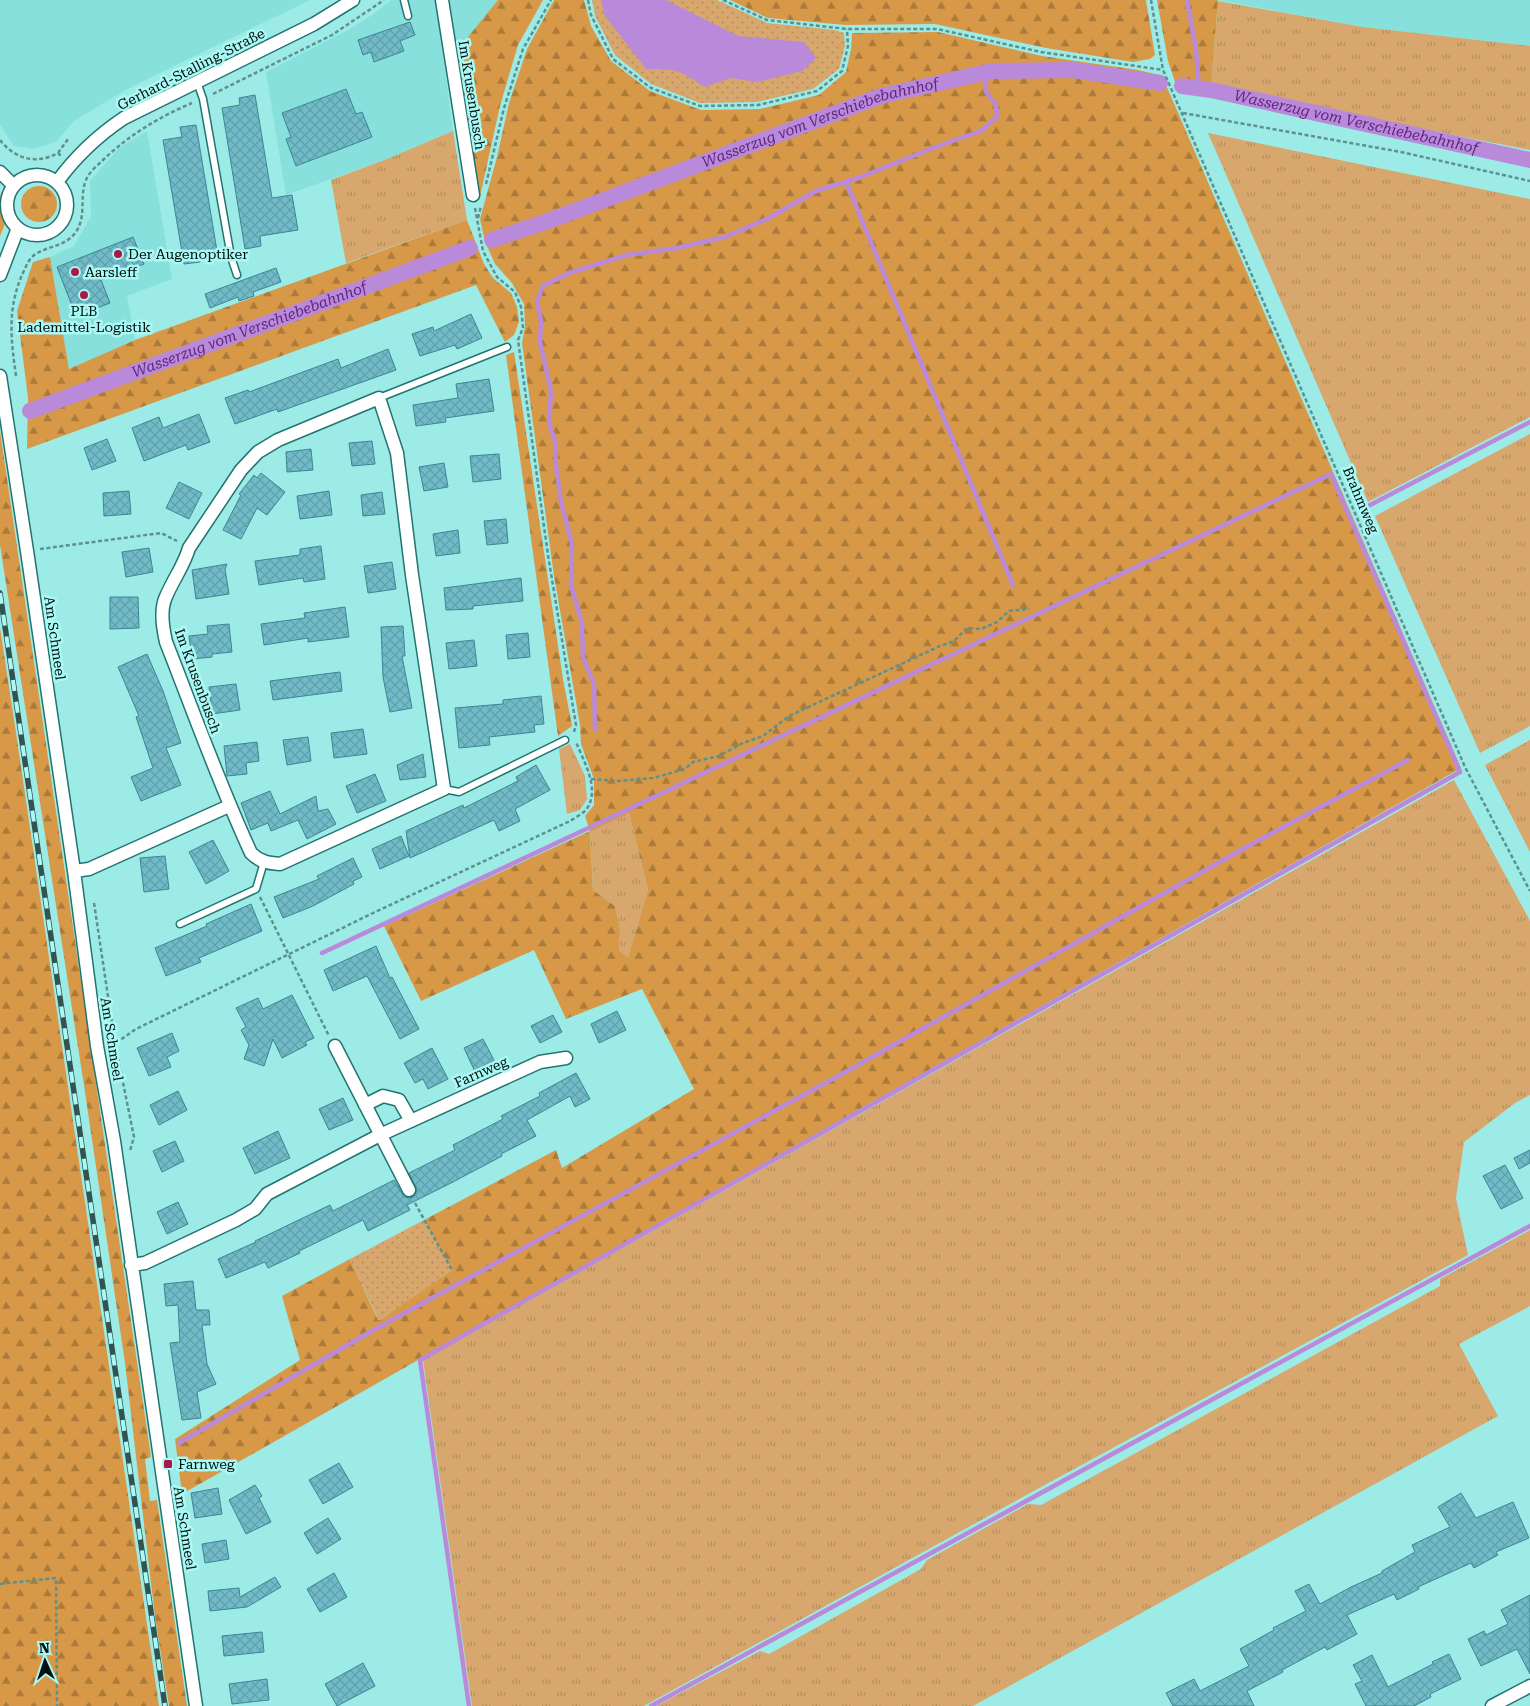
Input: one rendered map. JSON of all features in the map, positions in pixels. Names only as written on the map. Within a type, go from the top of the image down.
[{"type":"street","name":"Gerhard-Stalling-Straße","points":[[57,182],[82,151],[110,128],[138,111],[314,24],[353,0]]},
{"type":"street","name":"Im Krusenbusch","points":[[442,0],[480,196]]},
{"type":"street","points":[[0,172],[14,186]]},
{"type":"street","points":[[32,175],[49,177],[57,182],[64,191],[67,206],[60,223],[49,232],[41,234],[26,232],[18,228],[8,213],[7,204],[9,194],[14,186],[21,179],[32,175]]},
{"type":"street","points":[[0,275],[18,228]]},
{"type":"street","name":"Am Schmeel","points":[[0,376],[74,871],[97,1046],[114,1141],[196,1706]]},
{"type":"street","name":"Im Krusenbusch","points":[[264,862],[257,859],[251,853],[229,806],[166,642],[162,626],[164,600],[186,560],[189,548],[241,470],[258,452],[278,440],[379,398]]},
{"type":"street","points":[[264,862],[280,864],[444,789],[412,575],[397,452],[379,398]]},
{"type":"street","points":[[74,871],[89,869],[229,806]]},
{"type":"street","points":[[335,1046],[409,1190]]},
{"type":"street","name":"Farnweg","points":[[131,1265],[145,1263],[236,1220],[255,1209],[267,1194],[380,1134],[540,1062],[566,1058]]},
{"type":"street","points":[[365,1105],[383,1096],[399,1100],[411,1121]]},
{"type":"street","points":[[1492,1706],[1530,1686]]},
{"type":"lane","points":[[404,0],[408,16]]},
{"type":"lane","points":[[197,82],[203,99],[231,257],[237,275]]},
{"type":"lane","name":"Im Krusenbusch","points":[[379,398],[506,347]]},
{"type":"lane","points":[[444,789],[458,792],[565,740]]},
{"type":"lane","points":[[180,924],[256,889],[264,862]]},
{"type":"path","points":[[16,376],[11,341],[11,313],[20,279],[30,259],[35,255],[57,247],[76,232],[83,212],[84,188],[88,176],[117,146],[131,135],[163,117],[332,35],[384,0]]},
{"type":"path","points":[[518,340],[523,328],[521,307],[515,292],[497,277],[483,251],[477,219],[480,196],[504,108],[523,49],[551,0]]},
{"type":"path","points":[[588,0],[591,16],[613,59],[651,88],[700,106],[758,105],[817,91],[842,71],[848,46],[847,30]]},
{"type":"path","points":[[723,0],[766,20],[847,30],[936,29],[1041,52],[1163,70]]},
{"type":"path","name":"Brahmweg","points":[[1151,0],[1163,70],[1466,766],[1530,891]]},
{"type":"path","points":[[1183,113],[1401,152],[1530,181]]},
{"type":"path","points":[[0,140],[9,150],[25,159],[43,159],[58,153],[68,138]]},
{"type":"path","points":[[58,153],[88,176]]},
{"type":"path","points":[[27,551],[161,533],[189,548]]},
{"type":"path","points":[[591,779],[619,781],[653,778],[685,769],[693,762],[719,756],[743,743],[763,736],[789,716],[954,641],[966,628],[980,629],[997,622],[1009,611],[1029,609]]},
{"type":"path","points":[[256,889],[335,1046]]},
{"type":"path","points":[[409,1190],[452,1270]]},
{"type":"path","points":[[0,1584],[56,1578],[57,1706]]},
{"type":"shaded area","points":[[0,0],[310,0],[129,88],[74,121],[57,141],[34,149],[14,146],[0,125]]},
{"type":"shaded area","points":[[391,0],[436,0],[453,131],[387,159],[286,195],[266,72],[350,29]]},
{"type":"shaded area","points":[[446,0],[498,0],[455,53]]},
{"type":"shaded area","points":[[601,0],[666,0],[738,36],[804,42],[816,58],[802,71],[757,82],[731,78],[704,87],[677,72],[664,69],[646,69],[605,16]]},
{"type":"shaded area","points":[[1218,0],[1530,0],[1530,46],[1363,27]]},
{"type":"shaded area","points":[[147,131],[172,279],[127,296],[135,340],[69,369],[50,257],[74,246],[91,216],[90,181],[119,148]]},
{"type":"green space","points":[[498,0],[543,0],[518,45],[500,106],[479,201],[455,53]]},
{"type":"green space","points":[[554,0],[584,0],[591,26],[611,61],[650,91],[701,110],[760,109],[819,95],[846,72],[852,33],[938,32],[1042,56],[1138,70],[1159,75],[1164,82],[1073,70],[991,69],[880,94],[485,242],[480,219],[509,103],[527,49]]},
{"type":"green space","points":[[592,0],[717,0],[767,23],[835,30],[844,33],[845,46],[839,69],[813,89],[757,102],[700,103],[651,84],[615,55],[595,16]]},
{"type":"green space","points":[[730,0],[1146,0],[1155,55],[1150,59],[1133,62],[1046,48],[935,24],[846,25],[768,18]]},
{"type":"green space","points":[[1157,0],[1218,0],[1211,87],[1175,82],[1168,61]]},
{"type":"green space","points":[[1218,1],[1363,27],[1530,46],[1530,150],[1211,87]]},
{"type":"green space","points":[[992,72],[1073,72],[1166,85],[1461,768],[182,1494],[175,1439],[300,1360],[282,1296],[350,1259],[378,1320],[452,1270],[424,1220],[556,1150],[562,1168],[694,1089],[642,989],[566,1019],[534,950],[421,1001],[384,926],[590,831],[585,816],[594,805],[594,779],[581,744],[580,725],[554,576],[522,343],[525,327],[524,304],[512,283],[495,264],[486,244],[882,98]],"holes":[[[629,813],[648,890],[628,957],[619,950],[620,929],[615,906],[593,890],[590,832]]]},
{"type":"green space","points":[[453,131],[467,220],[346,263],[331,180]]},
{"type":"green space","points":[[1208,133],[1530,199],[1530,417],[1368,502]]},
{"type":"green space","points":[[39,186],[46,187],[52,191],[56,197],[56,211],[52,217],[46,221],[39,222],[32,221],[26,217],[22,211],[21,204],[22,197],[26,191],[32,187]]},
{"type":"green space","points":[[0,193],[5,224],[0,236]]},
{"type":"green space","points":[[467,220],[484,264],[493,278],[511,293],[517,307],[519,322],[514,335],[505,342],[476,285],[27,449],[28,398],[17,311],[33,262],[50,257],[69,369],[135,340]]},
{"type":"green space","points":[[514,352],[563,679],[572,726],[558,736],[506,355]]},
{"type":"green space","points":[[0,431],[151,1457],[145,1459],[150,1501],[157,1500],[187,1706],[169,1706],[155,1617],[125,1363],[0,545]]},
{"type":"green space","points":[[1530,434],[1530,726],[1480,753],[1375,516]]},
{"type":"green space","points":[[0,628],[15,726],[159,1706],[0,1706]]},
{"type":"green space","points":[[1530,740],[1530,852],[1485,765]]},
{"type":"green space","points":[[570,744],[585,776],[587,799],[580,810],[567,814],[559,749]]},
{"type":"green space","points":[[1454,780],[1530,921],[1530,1095],[1515,1103],[1464,1142],[1456,1198],[1468,1255],[644,1706],[472,1706],[423,1360]]},
{"type":"green space","points":[[629,813],[648,890],[628,957],[619,950],[620,929],[615,906],[593,890],[590,831]]},
{"type":"green space","points":[[424,1220],[452,1270],[379,1321],[350,1259]]},
{"type":"green space","points":[[1530,1230],[1530,1306],[1459,1344],[1498,1416],[973,1706],[656,1706],[760,1651],[769,1654],[921,1569],[927,1560],[1028,1504],[1041,1505],[1440,1286],[1440,1279]]},
{"type":"building","points":[[410,22],[415,35],[400,41],[404,51],[374,62],[371,52],[363,55],[358,40]]},
{"type":"building","points":[[346,89],[356,114],[362,112],[372,137],[296,166],[286,139],[291,137],[282,113]]},
{"type":"building","points":[[255,95],[272,198],[292,195],[298,230],[260,236],[261,246],[245,249],[222,108],[240,105],[239,98]]},
{"type":"building","points":[[196,125],[217,251],[198,254],[200,262],[184,264],[163,140],[182,137],[180,127]]},
{"type":"building","points":[[133,237],[144,264],[101,280],[110,303],[76,316],[57,267]]},
{"type":"building","points":[[276,268],[281,282],[253,292],[254,296],[239,301],[238,297],[210,308],[205,294]]},
{"type":"building","points":[[471,314],[482,338],[457,349],[455,345],[420,356],[412,334],[433,327],[434,331]]},
{"type":"building","points":[[388,349],[396,370],[278,412],[277,409],[235,424],[225,398],[248,390],[249,392],[338,359],[341,368]]},
{"type":"building","points":[[489,379],[494,411],[445,418],[446,422],[416,426],[413,405],[458,398],[456,384]]},
{"type":"building","points":[[199,414],[210,442],[188,450],[186,445],[144,461],[132,428],[159,417],[163,428]]},
{"type":"building","points":[[107,439],[116,461],[92,470],[84,448]]},
{"type":"building","points":[[372,441],[375,464],[352,466],[349,443]]},
{"type":"building","points":[[311,449],[313,470],[287,472],[286,452]]},
{"type":"building","points":[[499,454],[501,479],[473,482],[470,456]]},
{"type":"building","points":[[444,463],[448,487],[424,491],[419,467]]},
{"type":"building","points":[[261,473],[285,492],[267,515],[257,508],[241,539],[223,530],[241,495],[239,494],[254,475],[257,478]]},
{"type":"building","points":[[179,482],[202,493],[189,519],[166,508]]},
{"type":"building","points":[[129,491],[131,514],[104,516],[103,493]]},
{"type":"building","points":[[329,491],[332,515],[300,519],[297,496]]},
{"type":"building","points":[[382,492],[385,514],[363,516],[361,495]]},
{"type":"building","points":[[506,519],[508,543],[487,545],[484,521]]},
{"type":"building","points":[[458,530],[460,553],[436,556],[433,534]]},
{"type":"building","points":[[321,546],[325,579],[304,582],[303,578],[259,585],[255,561],[300,555],[300,549]]},
{"type":"building","points":[[149,548],[153,572],[126,577],[122,552]]},
{"type":"building","points":[[392,562],[396,589],[368,593],[364,566]]},
{"type":"building","points":[[227,564],[225,569],[229,594],[196,599],[192,570]]},
{"type":"building","points":[[521,578],[523,601],[473,606],[473,609],[446,610],[444,588]]},
{"type":"building","points":[[110,597],[138,597],[139,628],[110,629]]},
{"type":"building","points":[[345,607],[349,637],[308,642],[308,638],[264,645],[261,624],[305,618],[304,613]]},
{"type":"building","points":[[229,624],[232,652],[192,659],[189,636],[208,634],[207,626]]},
{"type":"building","points":[[403,626],[405,656],[402,656],[412,708],[390,712],[383,677],[381,627]]},
{"type":"building","points":[[528,633],[530,657],[508,659],[506,635]]},
{"type":"building","points":[[474,640],[477,666],[449,669],[446,643]]},
{"type":"building","points":[[147,654],[163,691],[181,743],[166,748],[181,785],[141,801],[131,777],[153,768],[136,717],[139,716],[118,667]]},
{"type":"building","points":[[340,672],[342,691],[273,700],[270,681]]},
{"type":"building","points":[[236,684],[240,710],[212,714],[209,687]]},
{"type":"building","points":[[541,696],[544,724],[534,725],[535,732],[489,737],[490,745],[459,748],[455,708],[503,704],[503,700]]},
{"type":"building","points":[[363,729],[367,754],[334,758],[331,733]]},
{"type":"building","points":[[308,737],[311,761],[287,765],[283,740]]},
{"type":"building","points":[[257,742],[259,761],[246,763],[247,774],[227,776],[224,746]]},
{"type":"building","points":[[423,754],[426,777],[400,780],[397,765]]},
{"type":"building","points":[[536,765],[550,790],[515,809],[520,821],[499,831],[494,820],[410,858],[406,831],[463,805],[464,808],[518,781],[516,777]]},
{"type":"building","points":[[375,774],[386,801],[357,813],[346,786]]},
{"type":"building","points":[[270,791],[280,814],[316,796],[318,811],[328,809],[336,824],[307,839],[298,820],[271,831],[268,823],[251,830],[241,803]]},
{"type":"building","points":[[401,836],[409,856],[380,869],[372,849]]},
{"type":"building","points":[[213,840],[229,871],[206,884],[189,852]]},
{"type":"building","points":[[165,856],[169,889],[144,892],[140,858]]},
{"type":"building","points":[[353,858],[362,877],[353,881],[354,884],[313,906],[283,918],[274,897],[319,879],[317,876]]},
{"type":"building","points":[[251,904],[262,931],[199,958],[201,962],[166,976],[155,948],[207,926],[206,924]]},
{"type":"building","points":[[376,946],[390,978],[392,977],[419,1029],[400,1039],[367,976],[333,991],[324,970]]},
{"type":"building","points":[[292,995],[314,1038],[305,1042],[307,1045],[282,1058],[273,1039],[264,1066],[244,1059],[249,1045],[241,1030],[246,1027],[236,1008],[258,998],[263,1009]]},
{"type":"building","points":[[617,1011],[626,1030],[599,1043],[591,1024]]},
{"type":"building","points":[[553,1015],[562,1032],[540,1043],[531,1026]]},
{"type":"building","points":[[172,1033],[179,1051],[167,1057],[171,1067],[149,1076],[137,1048]]},
{"type":"building","points":[[483,1039],[497,1066],[477,1076],[464,1048]]},
{"type":"building","points":[[432,1048],[448,1079],[428,1089],[423,1079],[415,1083],[404,1063]]},
{"type":"building","points":[[576,1073],[590,1099],[575,1107],[570,1096],[527,1120],[536,1136],[501,1154],[502,1156],[407,1205],[410,1210],[368,1231],[363,1220],[268,1268],[265,1262],[226,1278],[218,1259],[330,1205],[333,1211],[394,1180],[404,1197],[413,1197],[417,1190],[409,1173],[455,1150],[453,1145],[503,1119],[501,1116],[540,1096],[539,1093]]},
{"type":"building","points":[[178,1091],[187,1110],[159,1125],[150,1105]]},
{"type":"building","points":[[343,1098],[353,1120],[329,1130],[319,1109]]},
{"type":"building","points":[[278,1131],[290,1158],[255,1174],[243,1148]]},
{"type":"building","points":[[175,1141],[184,1161],[162,1172],[153,1151]]},
{"type":"building","points":[[1530,1150],[1530,1163],[1519,1169],[1514,1158]]},
{"type":"building","points":[[1505,1165],[1523,1198],[1501,1209],[1483,1176]]},
{"type":"building","points":[[178,1202],[188,1224],[167,1234],[157,1212]]},
{"type":"building","points":[[193,1281],[196,1310],[209,1310],[210,1325],[202,1325],[207,1364],[216,1384],[197,1392],[201,1418],[182,1420],[170,1343],[180,1342],[178,1305],[166,1306],[164,1284]]},
{"type":"building","points":[[339,1463],[353,1487],[323,1504],[309,1480]]},
{"type":"building","points":[[255,1485],[262,1496],[259,1498],[271,1522],[246,1534],[229,1500]]},
{"type":"building","points":[[218,1488],[222,1514],[195,1518],[191,1493]]},
{"type":"building","points":[[1461,1493],[1476,1518],[1513,1502],[1529,1538],[1496,1552],[1498,1555],[1474,1568],[1471,1563],[1418,1587],[1419,1589],[1397,1600],[1394,1594],[1347,1615],[1357,1634],[1327,1650],[1325,1647],[1247,1691],[1254,1706],[1173,1706],[1166,1693],[1194,1679],[1200,1691],[1249,1666],[1240,1649],[1274,1630],[1273,1628],[1306,1611],[1295,1591],[1309,1584],[1320,1604],[1382,1573],[1382,1571],[1415,1552],[1412,1545],[1450,1527],[1438,1507]]},
{"type":"building","points":[[328,1518],[341,1539],[317,1554],[304,1533]]},
{"type":"building","points":[[226,1540],[229,1559],[205,1563],[202,1544]]},
{"type":"building","points":[[334,1573],[347,1597],[320,1612],[307,1589]]},
{"type":"building","points":[[275,1577],[281,1587],[247,1607],[210,1611],[208,1591],[239,1588],[240,1597]]},
{"type":"building","points":[[1530,1595],[1530,1674],[1517,1649],[1481,1666],[1468,1639],[1484,1631],[1486,1635],[1508,1624],[1501,1610]]},
{"type":"building","points":[[262,1632],[264,1652],[224,1656],[222,1636]]},
{"type":"building","points":[[1449,1654],[1461,1679],[1430,1694],[1431,1697],[1414,1706],[1366,1706],[1355,1684],[1362,1681],[1353,1665],[1372,1655],[1388,1687]]},
{"type":"building","points":[[363,1663],[375,1686],[337,1706],[325,1684]]},
{"type":"building","points":[[267,1679],[269,1700],[232,1704],[229,1684]]},
{"type":"waterway","points":[[1187,0],[1196,50],[1199,88]]},
{"type":"waterway","name":"Wasserzug vom Verschiebebahnhof","points":[[492,240],[548,221],[881,96],[992,71],[1073,70],[1160,83]]},
{"type":"waterway","points":[[595,730],[594,684],[583,657],[582,623],[571,585],[572,544],[561,502],[555,442],[549,423],[551,391],[540,342],[541,321],[537,301],[543,286],[569,273],[627,255],[677,248],[725,237],[767,219],[816,191],[858,178],[981,131],[997,117],[996,105],[986,92],[986,72]]},
{"type":"waterway","name":"Wasserzug vom Verschiebebahnhof","points":[[1182,86],[1211,90],[1530,160]]},
{"type":"waterway","points":[[846,182],[1013,585]]},
{"type":"waterway","name":"Wasserzug vom Verschiebebahnhof","points":[[30,411],[470,248]]},
{"type":"waterway","points":[[1370,505],[1530,422]]},
{"type":"waterway","points":[[322,953],[1331,474],[1460,772],[420,1360],[469,1706]]},
{"type":"waterway","points":[[179,1443],[370,1332],[849,1070],[1250,845],[1408,760]]},
{"type":"waterway","points":[[651,1706],[1530,1226]]},
{"type":"railway","points":[[0,593],[165,1706]]},
{"type":"place","name":"Der Augenoptiker","points":[[118,254]]},
{"type":"place","name":"Aarsleff","points":[[75,272]]},
{"type":"place","name":"PLB Lademittel-Logistik","points":[[84,295]]},
{"type":"place","name":"Farnweg","points":[[168,1464]]}]
